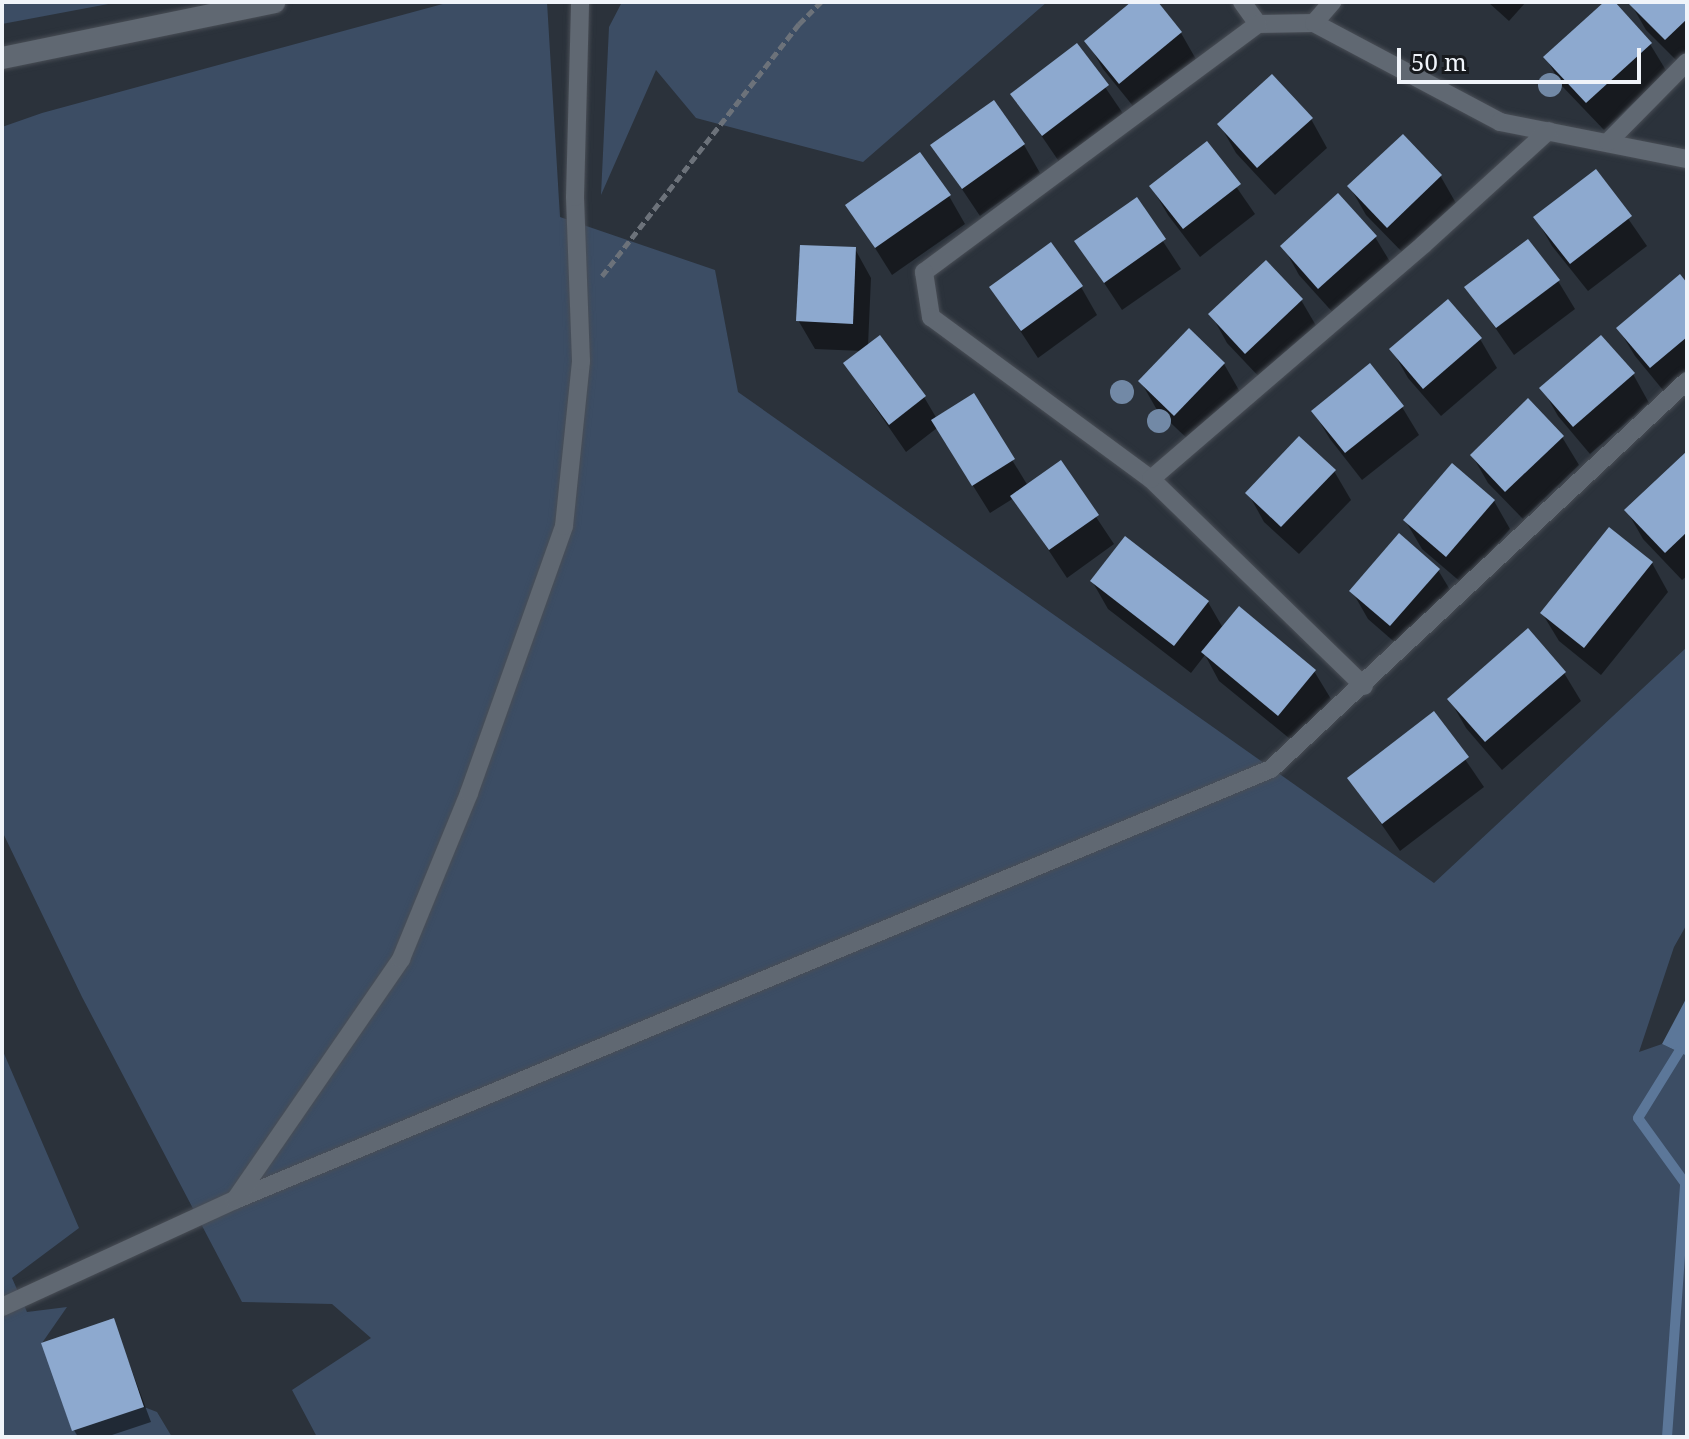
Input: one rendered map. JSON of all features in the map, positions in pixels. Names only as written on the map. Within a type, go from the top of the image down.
[{"type":"street","points":[[2,58],[274,2]]},
{"type":"lane","points":[[235,1200],[401,959],[469,793],[564,526],[581,361],[575,182],[580,2]]},
{"type":"lane","points":[[1242,2],[1258,24]]},
{"type":"lane","points":[[1314,23],[1332,2]]},
{"type":"lane","points":[[1364,686],[1151,479],[931,317],[924,272],[1258,24],[1314,23],[1500,122],[1687,159]]},
{"type":"lane","points":[[1608,142],[1687,62]]},
{"type":"lane","points":[[1151,479],[1424,244],[1548,131]]},
{"type":"lane","points":[[2,1307],[235,1200],[1271,769],[1364,686],[1687,381]]},
{"type":"path","points":[[579,305],[799,24],[821,2]]},
{"type":"shaded area","points":[[2,2],[119,2],[2,24]]},
{"type":"shaded area","points":[[450,2],[547,2],[560,217],[715,270],[738,392],[1434,883],[1687,647],[1687,924],[1674,947],[1639,1052],[1662,1044],[1687,1056],[1687,1437],[317,1437],[292,1390],[371,1338],[332,1304],[242,1302],[82,997],[2,831],[2,127],[42,113]]},
{"type":"shaded area","points":[[622,2],[1047,2],[863,162],[696,118],[656,70],[601,195],[609,27]]},
{"type":"shaded area","points":[[1687,997],[1687,1056],[1662,1044]]},
{"type":"shaded area","points":[[2,1049],[79,1228],[12,1278],[27,1312],[67,1307],[42,1343],[72,1430],[144,1407],[157,1412],[172,1437],[2,1437]]},
{"type":"building","points":[[1131,2],[1158,2],[1182,32],[1119,84],[1084,41]]},
{"type":"building","points":[[1604,2],[1615,2],[1652,43],[1586,103],[1543,57]]},
{"type":"building","points":[[1627,2],[1687,2],[1687,19],[1665,40]]},
{"type":"building","points":[[1077,43],[1109,85],[1042,136],[1010,94]]},
{"type":"building","points":[[1272,74],[1313,118],[1257,168],[1217,124]]},
{"type":"building","points":[[994,100],[1025,144],[962,189],[930,145]]},
{"type":"building","points":[[1403,134],[1442,175],[1387,228],[1347,186]]},
{"type":"building","points":[[1207,141],[1241,184],[1183,229],[1149,186]]},
{"type":"building","points":[[920,152],[951,195],[875,248],[845,205]]},
{"type":"building","points":[[1596,169],[1632,216],[1570,264],[1533,217]]},
{"type":"building","points":[[1338,193],[1377,236],[1318,289],[1280,246]]},
{"type":"building","points":[[1137,197],[1166,239],[1104,283],[1074,241]]},
{"type":"building","points":[[1528,239],[1560,280],[1496,328],[1464,287]]},
{"type":"building","points":[[1051,242],[1083,286],[1021,331],[989,287]]},
{"type":"building","points":[[800,245],[856,247],[853,324],[796,321]]},
{"type":"building","points":[[1266,260],[1303,299],[1245,354],[1208,314]]},
{"type":"building","points":[[1680,274],[1687,283],[1687,337],[1650,368],[1616,328]]},
{"type":"building","points":[[1448,299],[1482,338],[1423,389],[1389,349]]},
{"type":"building","points":[[1189,328],[1225,363],[1174,416],[1138,381]]},
{"type":"building","points":[[880,335],[926,396],[889,425],[843,363]]},
{"type":"building","points":[[1601,335],[1635,373],[1573,427],[1539,388]]},
{"type":"building","points":[[1370,363],[1404,406],[1345,453],[1311,411]]},
{"type":"building","points":[[974,393],[1015,459],[972,486],[931,420]]},
{"type":"building","points":[[1528,398],[1564,436],[1505,492],[1470,455]]},
{"type":"building","points":[[1299,436],[1336,470],[1281,527],[1245,493]]},
{"type":"building","points":[[1687,451],[1687,532],[1665,553],[1624,510]]},
{"type":"building","points":[[1061,460],[1099,515],[1049,550],[1010,496]]},
{"type":"building","points":[[1452,463],[1495,500],[1446,557],[1403,520]]},
{"type":"building","points":[[1609,527],[1653,562],[1584,648],[1540,613]]},
{"type":"building","points":[[1399,533],[1440,569],[1390,626],[1349,591]]},
{"type":"building","points":[[1125,536],[1209,601],[1174,646],[1090,581]]},
{"type":"building","points":[[1239,606],[1316,670],[1278,716],[1201,652]]},
{"type":"building","points":[[1528,628],[1566,672],[1485,742],[1447,699]]},
{"type":"building","points":[[1434,711],[1469,757],[1382,824],[1347,778]]},
{"type":"building","points":[[114,1318],[144,1407],[72,1431],[41,1343]]},
{"type":"waterway","points":[[1667,1437],[1685,1183],[1638,1118],[1679,1052]]}]
